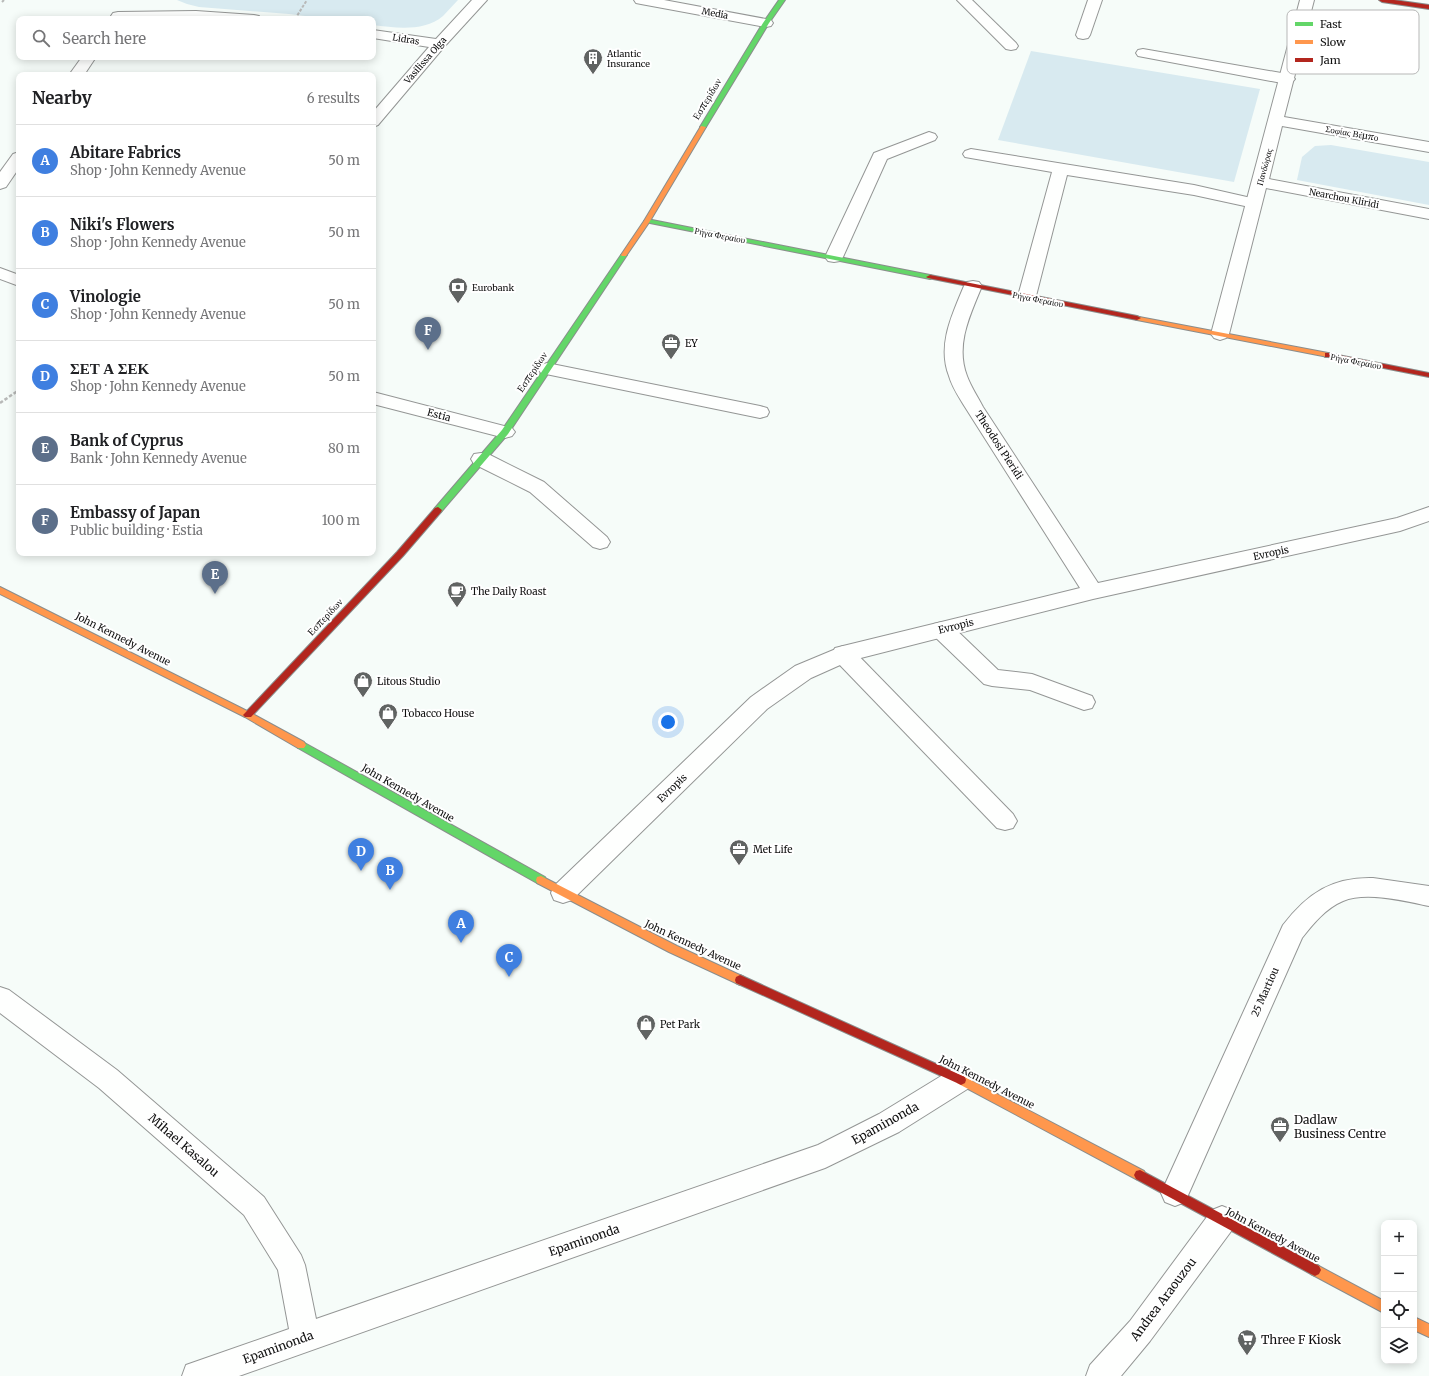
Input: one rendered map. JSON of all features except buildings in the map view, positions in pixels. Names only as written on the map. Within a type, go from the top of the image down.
[{"type":"street","points":[[118,16],[128,0]]},
{"type":"street","name":"Vasilissa Olga","points":[[376,118],[439,44],[480,0]]},
{"type":"street","name":"Media","points":[[641,0],[766,23]]},
{"type":"street","name":"Εσπερίδων","points":[[248,715],[400,554],[505,432],[647,221],[766,23],[782,0]]},
{"type":"street","points":[[964,0],[1011,46]]},
{"type":"street","points":[[1083,35],[1095,0]]},
{"type":"street","name":"Πανδώρας","points":[[1304,10],[1307,0]]},
{"type":"street","points":[[1382,0],[1429,7]]},
{"type":"street","points":[[156,16],[196,14],[219,16]]},
{"type":"street","name":"Lidras","points":[[376,34],[439,44]]},
{"type":"street","points":[[1143,53],[1287,79]]},
{"type":"street","points":[[78,72],[87,60]]},
{"type":"street","name":"Πανδώρας","points":[[1220,334],[1288,74]]},
{"type":"street","name":"Σοφίας Βέμπο","points":[[1276,120],[1429,147]]},
{"type":"street","points":[[834,257],[880,156],[929,137]]},
{"type":"street","points":[[971,154],[1194,190],[1254,203]]},
{"type":"street","points":[[0,184],[16,161]]},
{"type":"street","points":[[1027,296],[1061,169]]},
{"type":"street","name":"Nearchou Kliridi","points":[[1260,182],[1429,214]]},
{"type":"street","name":"Ρήγα Φεραίου","points":[[647,221],[1429,375]]},
{"type":"street","points":[[0,273],[16,280]]},
{"type":"street","name":"Theodosi Pieridi","points":[[973,286],[957,326],[954,341],[953,356],[958,377],[974,407],[1093,592]]},
{"type":"street","points":[[548,369],[760,412]]},
{"type":"street","name":"Estia","points":[[376,399],[505,432]]},
{"type":"street","points":[[481,459],[536,487],[600,542]]},
{"type":"street","name":"Evropis","points":[[564,893],[759,703],[803,672],[843,654],[1093,592],[1400,524],[1429,514]]},
{"type":"street","name":"John Kennedy Avenue","points":[[0,590],[248,715],[564,893],[673,949],[960,1079],[1175,1193],[1381,1305]]},
{"type":"street","points":[[942,630],[992,678],[1032,682],[1084,702]]},
{"type":"street","points":[[843,654],[1005,821]]},
{"type":"street","name":"25 Martiou","points":[[1175,1193],[1292,932],[1305,915],[1322,902],[1341,891],[1364,888],[1397,889],[1429,896]]},
{"type":"street","name":"Mihael Kasalou","points":[[0,998],[108,1079],[254,1206],[291,1266],[304,1337]]},
{"type":"street","name":"Epaminonda","points":[[197,1376],[304,1337],[825,1155],[889,1122],[960,1079]]},
{"type":"street","name":"Andrea Araouzou","points":[[1101,1376],[1140,1331],[1222,1220]]},
{"type":"street","points":[[1417,1325],[1429,1331]]},
{"type":"path","points":[[297,16],[307,0]]},
{"type":"path","points":[[0,403],[16,392]]},
{"type":"shaded area","points":[[177,0],[458,0],[443,16],[435,21],[427,25],[410,28],[376,25],[376,16],[305,16],[199,7]]},
{"type":"shaded area","points":[[1031,51],[1260,89],[1234,182],[998,140]]},
{"type":"shaded area","points":[[1331,145],[1429,162],[1429,205],[1297,180],[1302,157],[1315,146]]},
{"type":"traffic: fast","points":[[703,127],[766,23],[782,0]]},
{"type":"traffic: fast","points":[[647,221],[930,277]]},
{"type":"traffic: fast","points":[[438,510],[505,432],[624,255]]},
{"type":"traffic: fast","points":[[301,745],[541,880]]},
{"type":"traffic: slow","points":[[624,255],[647,221],[703,127]]},
{"type":"traffic: slow","points":[[1137,318],[1328,355]]},
{"type":"traffic: slow","points":[[0,590],[248,715],[301,745]]},
{"type":"traffic: slow","points":[[541,880],[673,949],[740,980]]},
{"type":"traffic: slow","points":[[961,1080],[1140,1175]]},
{"type":"traffic: slow","points":[[1315,1270],[1381,1305]]},
{"type":"traffic: slow","points":[[1417,1325],[1429,1331]]},
{"type":"traffic: jam","points":[[1382,0],[1429,7]]},
{"type":"traffic: jam","points":[[930,277],[1137,318]]},
{"type":"traffic: jam","points":[[1328,355],[1429,375]]},
{"type":"traffic: jam","points":[[248,715],[400,554],[438,510]]},
{"type":"traffic: jam","points":[[740,980],[961,1080]]},
{"type":"traffic: jam","points":[[1140,1175],[1315,1270]]},
{"type":"place","name":"Atlantic Insurance","points":[[593,75]]},
{"type":"place","name":"Eurobank","points":[[458,304]]},
{"type":"place","name":"Embassy of Japan","points":[[428,350]]},
{"type":"place","name":"EY","points":[[671,360]]},
{"type":"place","name":"Bank of Cyprus","points":[[215,594]]},
{"type":"place","name":"The Daily Roast","points":[[457,608]]},
{"type":"place","name":"Litous Studio","points":[[363,698]]},
{"type":"place","name":"Tobacco House","points":[[388,730]]},
{"type":"place","name":"Met Life","points":[[739,866]]},
{"type":"place","name":"ΣΕΤ Α ΣΕΚ","points":[[361,871]]},
{"type":"place","name":"Niki's Flowers","points":[[390,890]]},
{"type":"place","name":"Abitare Fabrics","points":[[461,943]]},
{"type":"place","name":"Vinologie","points":[[509,977]]},
{"type":"place","name":"Pet Park","points":[[646,1041]]},
{"type":"place","name":"Dadlaw Business Centre","points":[[1280,1143]]},
{"type":"place","name":"Three F Kiosk","points":[[1247,1356]]}]
